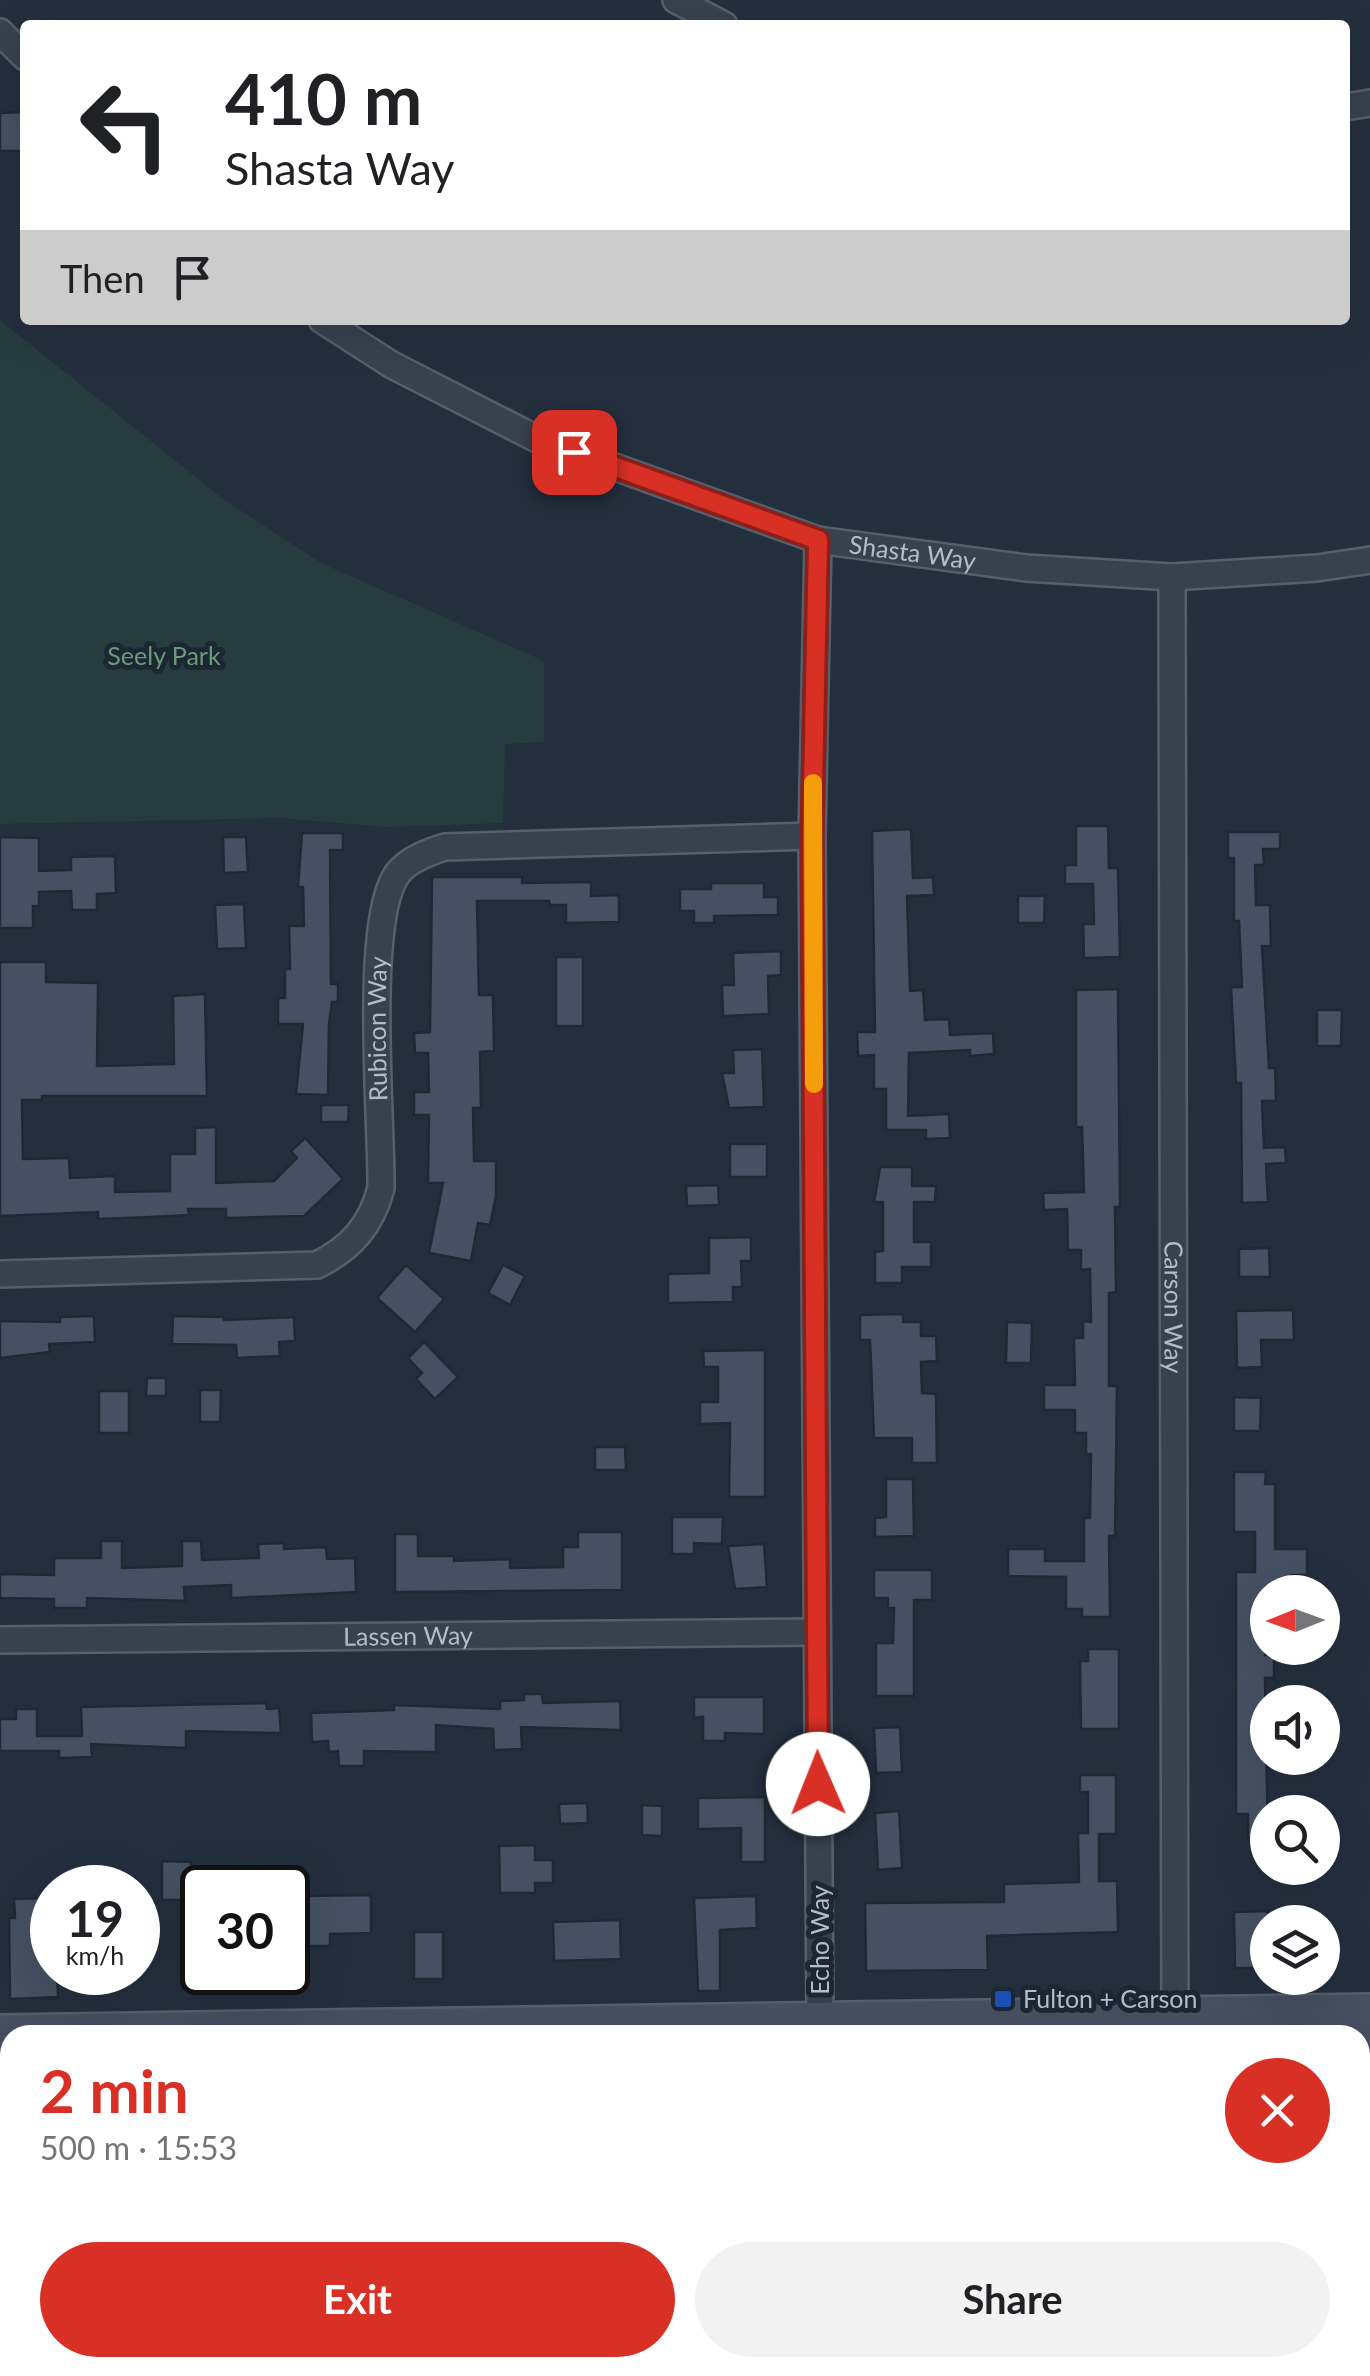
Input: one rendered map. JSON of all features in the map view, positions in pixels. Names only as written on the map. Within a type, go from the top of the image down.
[{"type":"main road","points":[[1176,2025],[1370,2012]]},
{"type":"street","points":[[676,0],[714,20]]},
{"type":"street","points":[[0,32],[20,52]]},
{"type":"street","name":"Shasta Way","points":[[330,325],[392,365],[537,439],[818,540],[1026,568],[1172,577],[1316,568],[1370,560]]},
{"type":"street","name":"Echo Way","points":[[818,540],[812,836],[818,2025]]},
{"type":"street","name":"Carson Way","points":[[1172,577],[1176,2025]]},
{"type":"street","name":"Rubicon Way","points":[[0,1274],[317,1265],[350,1246],[374,1213],[380,1188],[379,930],[398,873],[420,856],[445,846],[812,836]]},
{"type":"street","name":"Lassen Way","points":[[0,1640],[817,1632]]},
{"type":"green space","name":"Seely Park","points":[[0,320],[223,499],[321,563],[544,661],[544,742],[505,744],[503,823],[386,827],[281,818],[0,824]]},
{"type":"building","points":[[20,112],[20,151],[0,151],[0,113]]},
{"type":"building","points":[[1076,826],[1108,826],[1109,868],[1118,868],[1120,957],[1084,958],[1083,924],[1094,924],[1093,884],[1065,884],[1065,865],[1076,865]]},
{"type":"building","points":[[911,829],[913,878],[933,877],[934,895],[907,896],[910,991],[923,990],[925,1020],[949,1019],[950,1035],[993,1033],[994,1054],[970,1056],[970,1050],[909,1053],[908,1116],[949,1114],[950,1138],[926,1139],[926,1130],[886,1130],[886,1089],[874,1089],[874,1055],[858,1056],[857,1032],[875,1032],[872,831]]},
{"type":"building","points":[[1228,832],[1280,832],[1280,849],[1263,849],[1264,865],[1255,865],[1256,905],[1270,905],[1271,946],[1262,946],[1269,1068],[1275,1068],[1276,1101],[1262,1101],[1264,1148],[1285,1147],[1286,1163],[1266,1164],[1268,1202],[1242,1203],[1241,1083],[1236,1083],[1231,987],[1242,987],[1239,921],[1234,921],[1234,858],[1228,858]]},
{"type":"building","points":[[302,833],[343,833],[343,850],[330,850],[331,984],[338,984],[338,1002],[332,1002],[329,1024],[328,1095],[296,1094],[303,1024],[278,1024],[278,998],[285,998],[285,969],[290,969],[289,926],[304,926],[303,887],[298,887]]},
{"type":"building","points":[[0,837],[39,838],[39,871],[71,870],[71,857],[115,856],[116,893],[97,894],[97,910],[72,910],[71,891],[39,892],[39,906],[33,906],[33,928],[0,928]]},
{"type":"building","points":[[223,837],[246,837],[248,872],[224,873]]},
{"type":"building","points":[[432,877],[522,877],[522,883],[591,882],[591,896],[619,895],[619,922],[566,923],[566,905],[550,905],[549,901],[477,901],[479,995],[493,995],[494,1051],[480,1052],[481,1108],[473,1108],[474,1161],[496,1161],[496,1196],[490,1225],[478,1223],[471,1261],[429,1253],[443,1183],[428,1183],[429,1115],[414,1115],[414,1092],[429,1092],[428,1053],[415,1053],[414,1033],[430,1032]]},
{"type":"building","points":[[711,883],[764,883],[764,897],[778,897],[778,915],[714,916],[714,923],[694,923],[694,911],[680,911],[680,889],[711,889]]},
{"type":"building","points":[[1018,896],[1045,896],[1044,923],[1018,923]]},
{"type":"building","points":[[244,904],[246,948],[217,949],[215,905]]},
{"type":"building","points":[[781,951],[781,975],[768,976],[769,1014],[723,1016],[722,985],[734,985],[733,953]]},
{"type":"building","points":[[556,957],[583,957],[583,1026],[556,1026]]},
{"type":"building","points":[[0,962],[46,962],[46,982],[98,983],[97,1066],[174,1064],[173,996],[205,994],[207,1096],[42,1096],[42,1100],[22,1100],[23,1159],[69,1158],[70,1178],[115,1176],[115,1192],[170,1191],[170,1154],[195,1154],[195,1128],[216,1127],[216,1183],[274,1181],[297,1158],[291,1151],[305,1138],[343,1179],[304,1216],[226,1218],[226,1209],[188,1209],[189,1215],[98,1219],[98,1212],[0,1216]]},
{"type":"building","points":[[1118,989],[1120,1207],[1115,1207],[1116,1292],[1109,1293],[1109,1386],[1117,1386],[1115,1536],[1109,1536],[1110,1617],[1082,1617],[1082,1609],[1066,1609],[1066,1577],[1008,1576],[1008,1549],[1045,1549],[1045,1561],[1084,1561],[1084,1518],[1090,1518],[1091,1454],[1086,1454],[1086,1433],[1075,1433],[1075,1410],[1044,1410],[1044,1385],[1075,1385],[1074,1338],[1083,1338],[1083,1321],[1091,1322],[1090,1269],[1081,1270],[1081,1250],[1068,1250],[1067,1209],[1044,1210],[1043,1193],[1084,1192],[1082,1127],[1076,1127],[1076,990]]},
{"type":"building","points":[[1317,1010],[1342,1010],[1341,1046],[1317,1046]]},
{"type":"building","points":[[762,1049],[764,1107],[729,1108],[722,1073],[734,1073],[733,1050]]},
{"type":"building","points":[[321,1105],[349,1105],[348,1122],[321,1122]]},
{"type":"building","points":[[730,1144],[767,1144],[767,1177],[730,1177]]},
{"type":"building","points":[[880,1167],[912,1167],[912,1186],[936,1186],[935,1202],[914,1202],[914,1242],[931,1242],[931,1267],[902,1267],[902,1283],[875,1283],[875,1252],[883,1251],[883,1202],[874,1202]]},
{"type":"building","points":[[718,1185],[719,1205],[687,1206],[686,1186]]},
{"type":"building","points":[[751,1237],[751,1261],[741,1261],[742,1287],[733,1287],[733,1302],[668,1303],[668,1274],[709,1273],[709,1238]]},
{"type":"building","points":[[1269,1248],[1270,1277],[1239,1277],[1239,1249]]},
{"type":"building","points":[[406,1265],[444,1299],[415,1332],[377,1298]]},
{"type":"building","points":[[503,1265],[525,1276],[510,1305],[488,1293]]},
{"type":"building","points":[[1293,1310],[1294,1340],[1261,1340],[1262,1367],[1237,1368],[1236,1311]]},
{"type":"building","points":[[903,1314],[903,1322],[921,1322],[921,1336],[936,1336],[937,1361],[921,1362],[922,1393],[936,1394],[937,1463],[912,1463],[912,1438],[874,1438],[870,1340],[860,1340],[860,1315]]},
{"type":"building","points":[[94,1316],[95,1342],[49,1344],[50,1352],[0,1358],[0,1321],[60,1322],[60,1317]]},
{"type":"building","points":[[173,1316],[224,1320],[294,1317],[295,1341],[279,1342],[280,1356],[237,1358],[236,1345],[172,1344]]},
{"type":"building","points":[[1007,1322],[1032,1323],[1031,1363],[1006,1363]]},
{"type":"building","points":[[424,1342],[458,1377],[435,1399],[416,1379],[422,1373],[408,1358]]},
{"type":"building","points":[[765,1350],[765,1497],[729,1497],[730,1423],[700,1424],[700,1402],[718,1402],[718,1367],[704,1367],[703,1351]]},
{"type":"building","points":[[147,1378],[166,1378],[166,1396],[146,1396]]},
{"type":"building","points":[[200,1390],[221,1390],[220,1422],[200,1422]]},
{"type":"building","points":[[99,1391],[129,1391],[129,1433],[99,1433]]},
{"type":"building","points":[[1234,1397],[1261,1398],[1260,1431],[1234,1431]]},
{"type":"building","points":[[595,1447],[625,1447],[626,1470],[595,1470]]},
{"type":"building","points":[[1234,1472],[1266,1472],[1265,1484],[1275,1484],[1275,1549],[1307,1549],[1307,1575],[1250,1575],[1250,1665],[1274,1665],[1274,1678],[1265,1678],[1265,1685],[1250,1685],[1250,1775],[1267,1775],[1267,1795],[1250,1795],[1250,1838],[1248,1814],[1236,1814],[1236,1572],[1255,1572],[1255,1532],[1234,1532]]},
{"type":"building","points":[[886,1479],[913,1479],[914,1536],[875,1537],[875,1518],[886,1517]]},
{"type":"building","points":[[672,1517],[723,1517],[722,1544],[694,1543],[694,1554],[672,1554]]},
{"type":"building","points":[[578,1532],[622,1532],[622,1590],[395,1592],[395,1534],[418,1534],[418,1556],[454,1556],[454,1561],[510,1559],[510,1568],[563,1567],[563,1547],[578,1547]]},
{"type":"building","points":[[101,1541],[122,1541],[122,1568],[182,1566],[182,1541],[201,1541],[202,1560],[259,1558],[258,1544],[284,1543],[284,1549],[326,1547],[327,1559],[355,1558],[356,1592],[231,1598],[231,1585],[184,1587],[185,1601],[87,1598],[87,1608],[54,1608],[54,1599],[0,1598],[0,1574],[54,1575],[54,1558],[101,1558]]},
{"type":"building","points":[[764,1544],[767,1587],[735,1589],[728,1546]]},
{"type":"building","points":[[874,1570],[932,1570],[932,1600],[914,1600],[914,1696],[876,1696],[876,1643],[893,1643],[894,1608],[888,1608],[888,1598],[874,1598]]},
{"type":"building","points":[[1088,1649],[1119,1649],[1119,1729],[1081,1729],[1080,1661],[1088,1661]]},
{"type":"building","points":[[524,1694],[542,1694],[543,1703],[620,1701],[621,1730],[521,1727],[522,1749],[494,1750],[493,1729],[436,1725],[436,1752],[364,1751],[364,1766],[339,1766],[338,1751],[329,1752],[328,1741],[312,1742],[311,1713],[394,1710],[394,1705],[500,1709],[500,1701],[524,1700]]},
{"type":"building","points":[[694,1697],[764,1697],[764,1734],[725,1733],[725,1741],[703,1741],[703,1717],[694,1718]]},
{"type":"building","points":[[266,1703],[267,1709],[279,1708],[281,1733],[186,1731],[186,1748],[91,1744],[92,1757],[59,1758],[59,1751],[0,1751],[0,1719],[16,1719],[16,1709],[37,1709],[37,1736],[82,1736],[81,1707]]},
{"type":"building","points":[[900,1727],[902,1772],[876,1773],[874,1728]]},
{"type":"building","points":[[1080,1775],[1116,1775],[1116,1834],[1099,1834],[1099,1881],[1117,1881],[1118,1932],[987,1936],[988,1970],[866,1971],[865,1903],[1004,1902],[1004,1884],[1079,1882],[1078,1833],[1088,1833],[1088,1792],[1080,1792]]},
{"type":"building","points":[[765,1797],[765,1862],[741,1862],[741,1828],[698,1829],[698,1798]]},
{"type":"building","points":[[587,1803],[588,1823],[560,1824],[559,1804]]},
{"type":"building","points":[[642,1805],[662,1806],[662,1836],[642,1835]]},
{"type":"building","points":[[899,1811],[902,1868],[878,1870],[875,1813]]},
{"type":"building","points":[[535,1845],[535,1860],[553,1860],[553,1883],[535,1883],[535,1893],[500,1893],[499,1846]]},
{"type":"building","points":[[162,1861],[191,1862],[180,1865],[180,1900],[162,1900]]},
{"type":"building","points":[[371,1895],[371,1933],[330,1934],[330,1946],[310,1946],[310,1896]]},
{"type":"building","points":[[756,1896],[757,1928],[720,1930],[720,1991],[698,1991],[694,1898]]},
{"type":"building","points":[[14,1899],[30,1899],[30,1995],[58,1997],[10,1999],[9,1918],[15,1918]]},
{"type":"building","points":[[1234,1912],[1250,1912],[1250,1968],[1235,1968]]},
{"type":"building","points":[[620,1920],[621,1959],[554,1961],[553,1922]]},
{"type":"building","points":[[414,1932],[443,1932],[443,1979],[414,1979]]},
{"type":"slow traffic","points":[[813,783],[814,1084]]},
{"type":"place","name":"Fulton + Carson","points":[[1003,1999]]},
{"type":"route","points":[[574,452],[765,517],[818,540],[812,836],[818,1784]]}]
